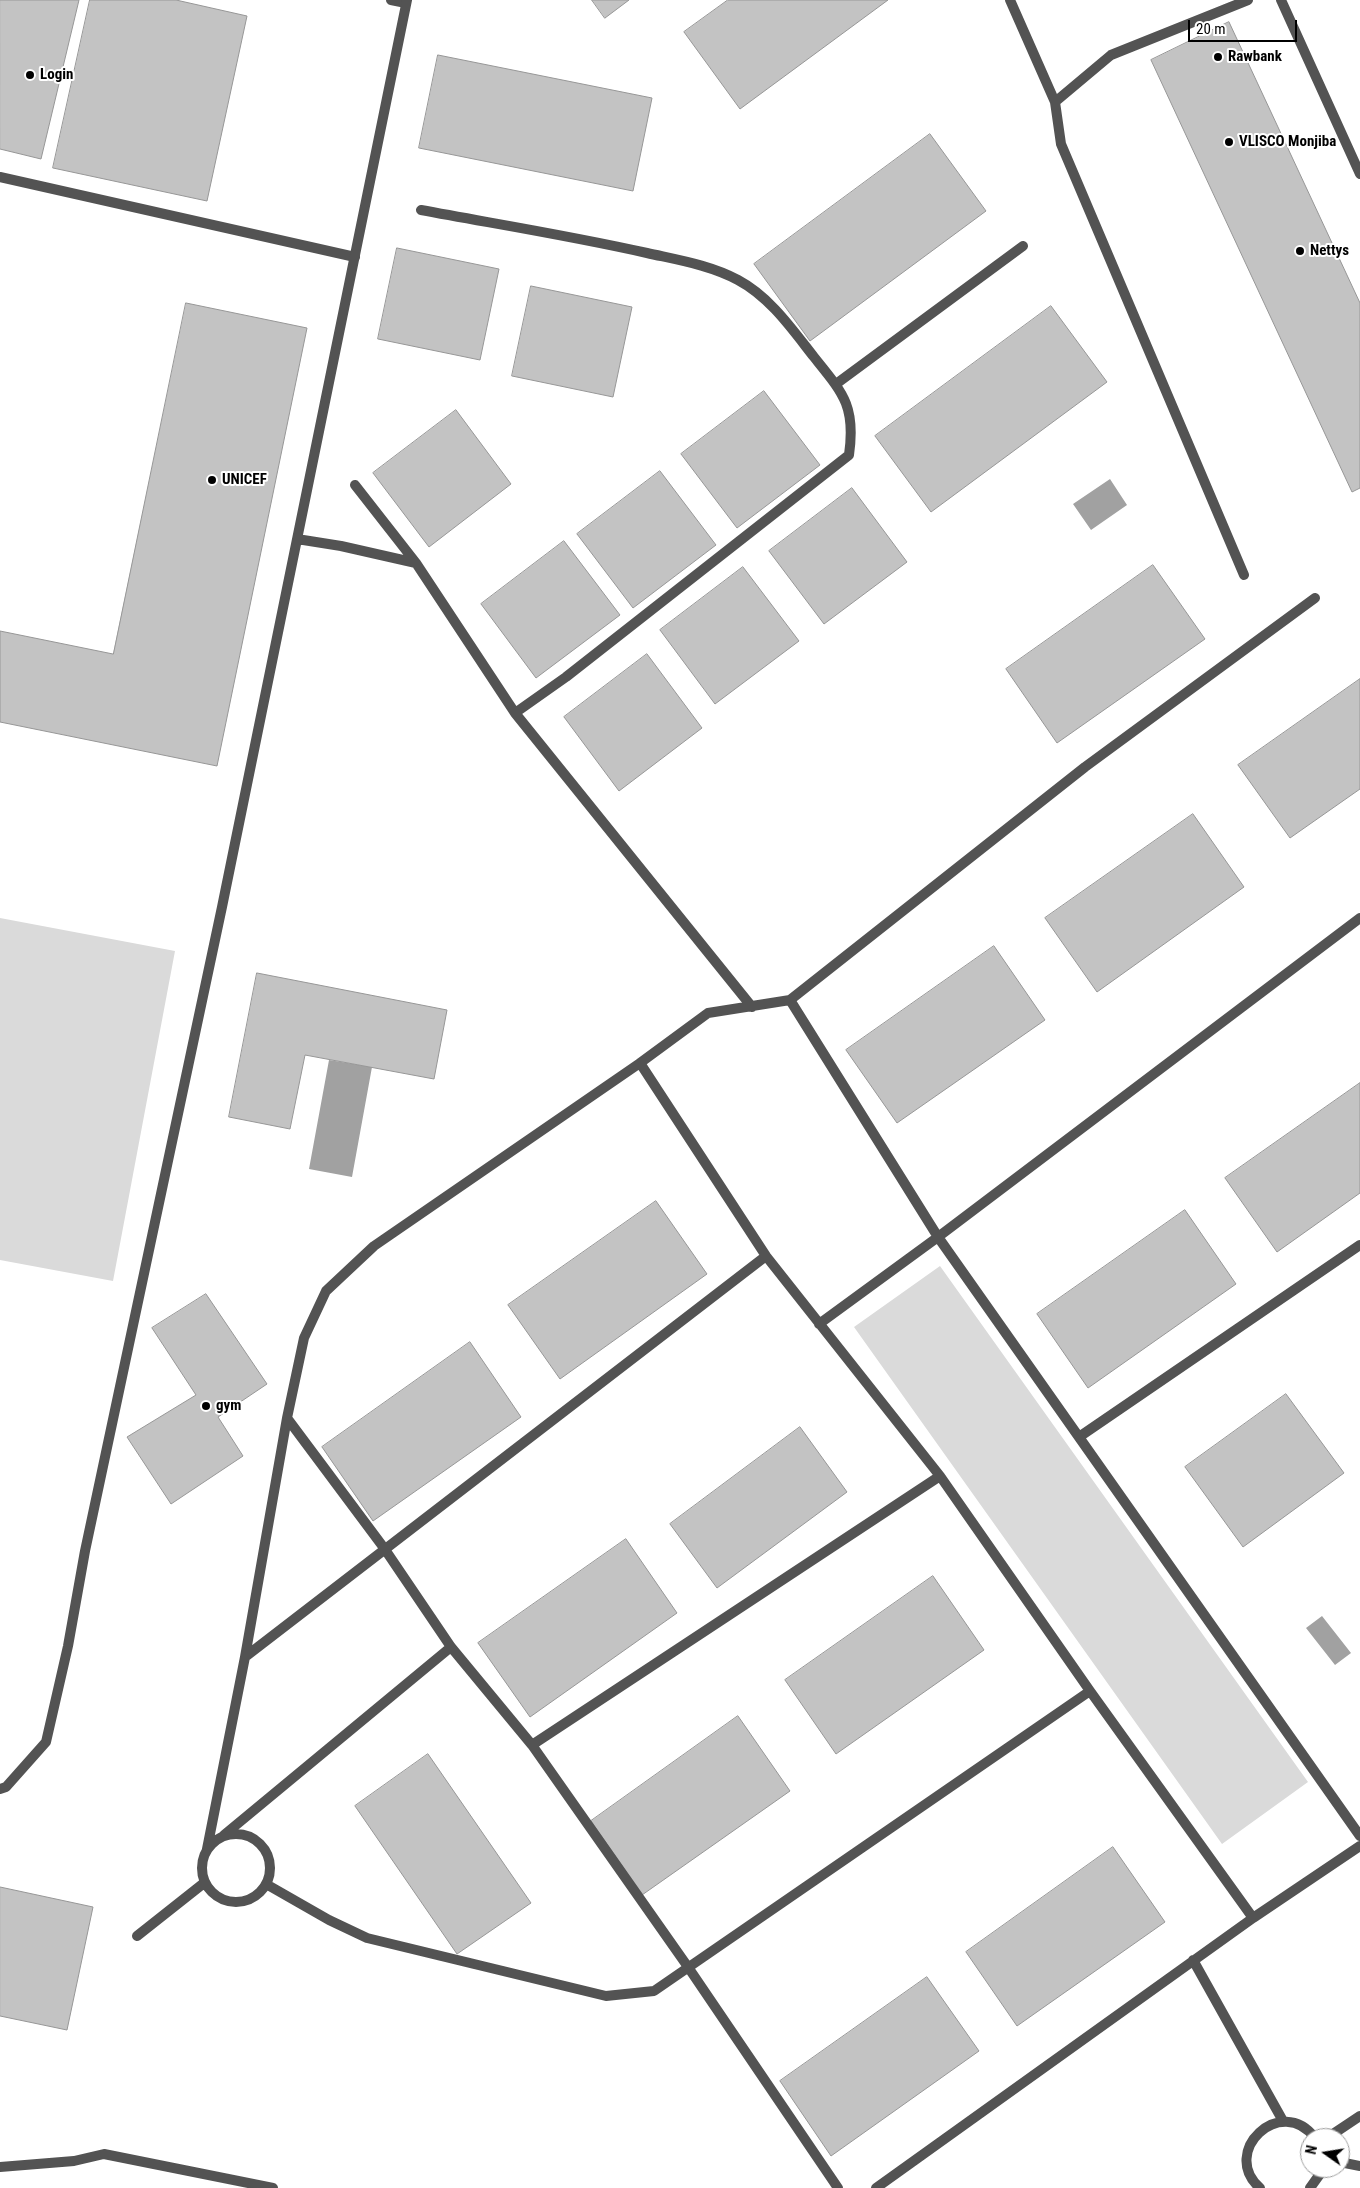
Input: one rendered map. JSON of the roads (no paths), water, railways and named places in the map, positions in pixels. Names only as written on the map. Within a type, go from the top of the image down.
[{"type":"street","points":[[0,1789],[6,1787],[46,1742],[68,1646],[85,1552],[222,907],[407,2],[391,0]]},
{"type":"street","points":[[1010,0],[1054,102],[1061,144],[1244,575]]},
{"type":"street","points":[[1054,102],[1112,55],[1248,0]]},
{"type":"street","points":[[1282,0],[1360,174]]},
{"type":"street","points":[[0,177],[355,257]]},
{"type":"street","points":[[421,210],[613,245],[707,267],[730,276],[758,293],[780,313],[836,384],[850,410],[852,433],[849,455],[566,677],[515,713]]},
{"type":"street","points":[[836,384],[1022,246]]},
{"type":"street","points":[[355,485],[416,563],[515,713],[752,1006]]},
{"type":"street","points":[[297,539],[341,546],[416,563]]},
{"type":"street","points":[[224,1835],[236,1833],[248,1835],[258,1841],[265,1849],[269,1860],[270,1872],[266,1884],[250,1900],[239,1903],[225,1901],[213,1894],[204,1883],[202,1860],[207,1849],[245,1658],[287,1418],[304,1338],[326,1291],[374,1246],[640,1063],[708,1013],[790,1000],[1085,767],[1315,598]]},
{"type":"street","points":[[819,1324],[938,1237],[1360,918]]},
{"type":"street","points":[[790,1000],[938,1237],[1360,1836]]},
{"type":"street","points":[[640,1063],[766,1256],[940,1476],[1090,1691],[1253,1918]]},
{"type":"street","points":[[1079,1437],[1360,1246]]},
{"type":"street","points":[[245,1658],[384,1548],[766,1256]]},
{"type":"street","points":[[287,1418],[384,1548],[451,1647],[532,1746],[688,1967],[838,2188]]},
{"type":"street","points":[[532,1746],[940,1476]]},
{"type":"street","points":[[207,1849],[215,1840],[224,1835],[451,1647]]},
{"type":"street","points":[[266,1884],[322,1916],[367,1938],[606,1996],[654,1990],[1090,1691]]},
{"type":"street","points":[[876,2188],[1193,1960],[1360,1846]]},
{"type":"street","points":[[137,1936],[204,1883]]},
{"type":"street","points":[[1193,1960],[1283,2121]]},
{"type":"street","points":[[1342,2128],[1360,2116]]},
{"type":"street","points":[[1260,2188],[1253,2182],[1247,2167],[1247,2150],[1255,2136],[1267,2126],[1283,2121],[1298,2124],[1305,2128]]},
{"type":"street","points":[[0,2167],[74,2161],[104,2154],[273,2188]]},
{"type":"place","name":"Rawbank","points":[[1218,57]]},
{"type":"place","name":"Login","points":[[30,75]]},
{"type":"place","name":"VLISCO Monjiba","points":[[1229,142]]},
{"type":"place","name":"Nettys","points":[[1300,251]]},
{"type":"place","name":"UNICEF","points":[[212,480]]},
{"type":"place","name":"gym","points":[[206,1406]]}]
